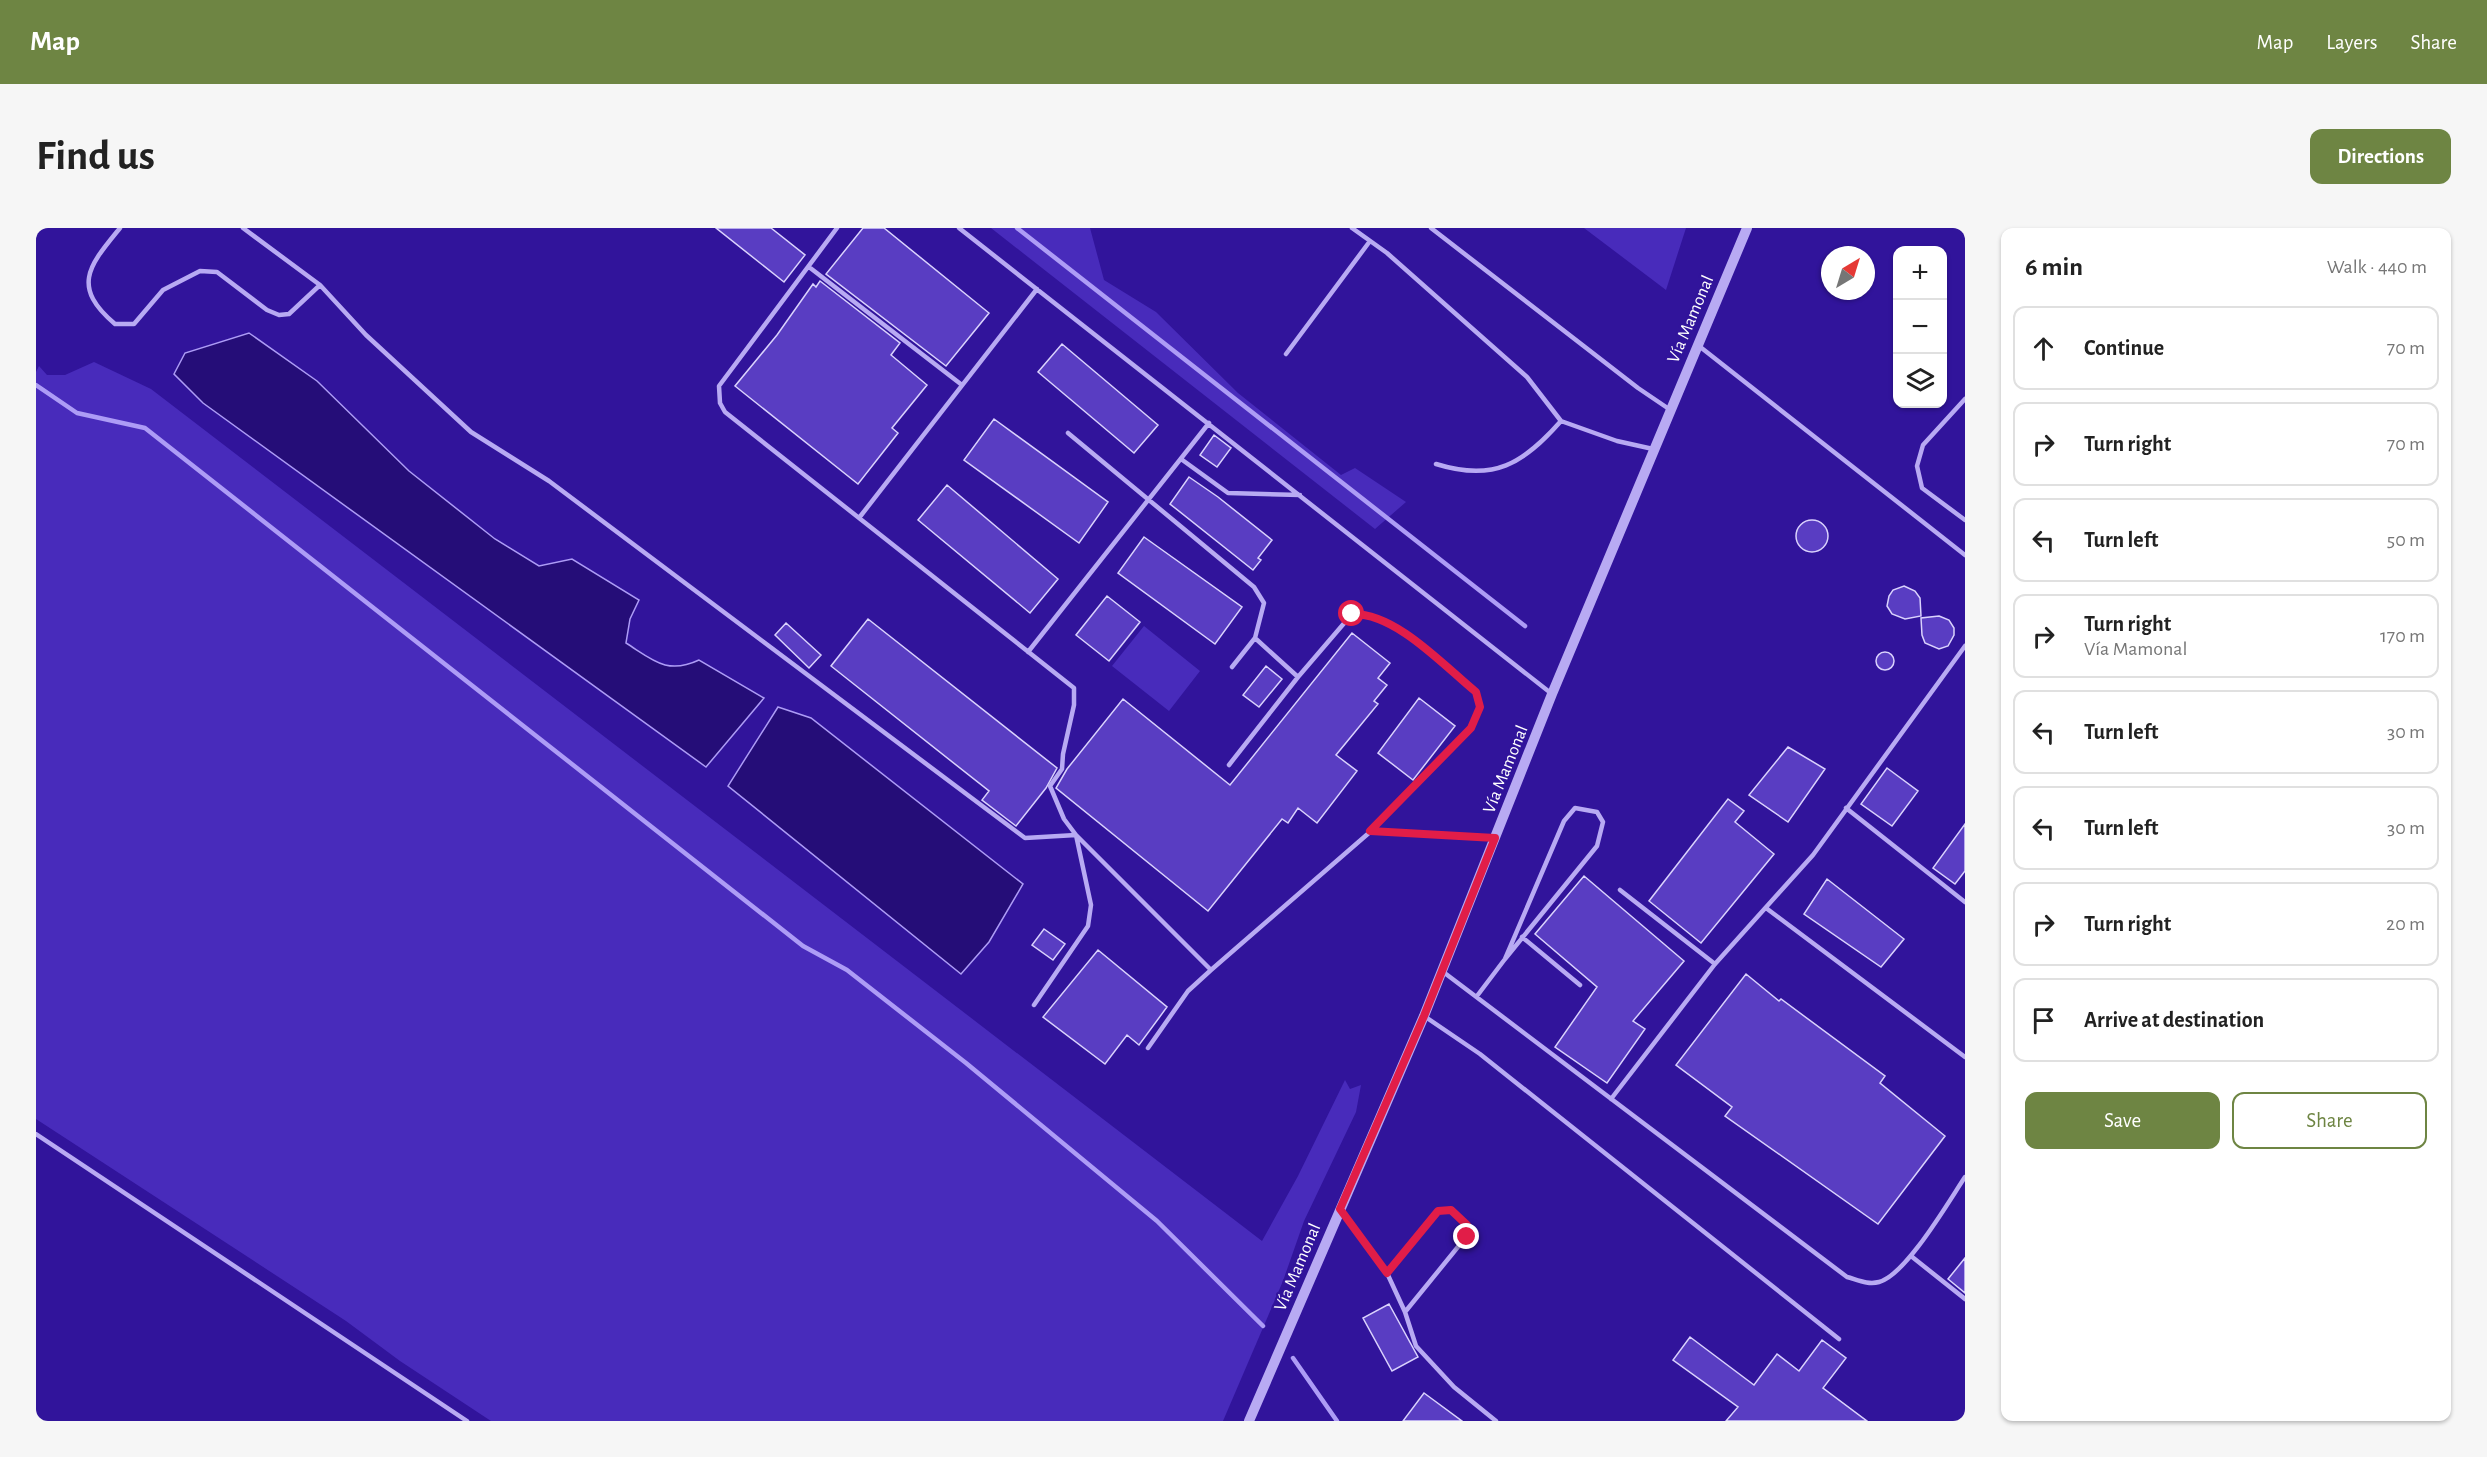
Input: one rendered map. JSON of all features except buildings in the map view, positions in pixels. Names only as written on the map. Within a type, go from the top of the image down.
[{"type":"street","name":"Vía Mamonal","points":[[1249,1421],[1424,1016],[1552,694],[1696,344],[1747,228]]},
{"type":"lane","points":[[120,228],[93,261],[88,287],[98,309],[115,324],[134,324],[163,290],[200,271],[217,272],[267,310],[279,315],[289,314],[320,285]]},
{"type":"lane","points":[[243,228],[320,285],[366,335],[471,432],[549,481],[1025,838],[1076,835]]},
{"type":"lane","points":[[837,228],[720,386],[720,402],[725,412],[1075,690],[1062,769],[1050,786],[1064,819],[1076,835],[1211,970]]},
{"type":"lane","points":[[959,228],[1552,694]]},
{"type":"lane","points":[[1353,228],[1387,253],[1527,377],[1561,420],[1617,441],[1653,449]]},
{"type":"lane","points":[[1431,228],[1670,410]]},
{"type":"lane","points":[[1286,354],[1370,241]]},
{"type":"lane","points":[[809,267],[962,385]]},
{"type":"lane","points":[[859,518],[1037,289]]},
{"type":"lane","points":[[1696,344],[1965,555]]},
{"type":"lane","points":[[1965,399],[1923,446],[1917,466],[1922,488],[1965,520]]},
{"type":"lane","points":[[1436,464],[1461,472],[1493,472],[1532,452],[1561,420]]},
{"type":"lane","points":[[1028,652],[1209,423]]},
{"type":"lane","points":[[1068,433],[1254,587],[1264,603],[1255,638],[1232,667]]},
{"type":"lane","points":[[1181,459],[1228,493],[1301,495]]},
{"type":"lane","points":[[1148,1048],[1188,991],[1370,831],[1471,728],[1480,707],[1476,692],[1398,628],[1368,614],[1352,614],[1298,677],[1229,765]]},
{"type":"lane","points":[[1255,638],[1298,677]]},
{"type":"lane","points":[[1611,1099],[1715,964],[1814,855],[1965,646]]},
{"type":"lane","points":[[1477,996],[1521,938],[1597,846],[1603,822],[1597,812],[1575,808],[1564,821],[1505,959]]},
{"type":"lane","points":[[1846,808],[1965,902]]},
{"type":"lane","points":[[1370,831],[1495,838]]},
{"type":"lane","points":[[1034,1005],[1088,926],[1092,905],[1076,835]]},
{"type":"lane","points":[[1620,890],[1715,964]]},
{"type":"lane","points":[[1766,908],[1965,1057]]},
{"type":"lane","points":[[1521,938],[1581,985]]},
{"type":"lane","points":[[1442,971],[1847,1277],[1868,1283],[1883,1281],[1911,1256],[1965,1177]]},
{"type":"lane","points":[[1424,1016],[1480,1054],[1839,1339]]},
{"type":"lane","points":[[36,1134],[467,1421]]},
{"type":"lane","points":[[1340,1209],[1387,1273],[1406,1312],[1416,1346],[1454,1387],[1496,1421]]},
{"type":"lane","points":[[1387,1273],[1438,1211],[1451,1210],[1467,1225],[1467,1237],[1406,1312]]},
{"type":"lane","points":[[1911,1256],[1965,1299]]},
{"type":"shaded area","points":[[991,228],[1090,228],[1104,280],[1156,312],[1238,393],[1341,475],[1355,468],[1406,502],[1375,529]]},
{"type":"shaded area","points":[[1584,228],[1686,228],[1666,290]]},
{"type":"shaded area","points":[[249,333],[317,381],[409,471],[495,539],[539,566],[572,559],[639,600],[630,619],[626,643],[653,660],[669,666],[699,660],[764,698],[706,767],[203,403],[174,374],[185,353]]},
{"type":"shaded area","points":[[94,362],[151,389],[1262,1241],[1298,1176],[1345,1080],[1350,1089],[1361,1085],[1356,1112],[1304,1221],[1283,1281],[1223,1421],[491,1421],[400,1361],[346,1321],[36,1119],[36,372],[39,366],[47,375],[65,375]]},
{"type":"shaded area","points":[[1144,626],[1200,671],[1169,711],[1112,666]]},
{"type":"shaded area","points":[[778,707],[811,718],[1023,884],[989,942],[961,974],[728,786]]},
{"type":"waterway","points":[[1017,228],[1525,626]]},
{"type":"waterway","points":[[36,385],[77,413],[145,428],[803,946],[847,970],[966,1063],[1157,1221],[1263,1326]]},
{"type":"waterway","points":[[1293,1358],[1337,1421]]},
{"type":"route","points":[[1352,614],[1368,614],[1398,628],[1476,692],[1480,707],[1471,728],[1370,831],[1495,838],[1424,1016],[1340,1209],[1387,1273],[1438,1211],[1444,1208],[1451,1210],[1467,1225],[1469,1232],[1467,1237]]}]
